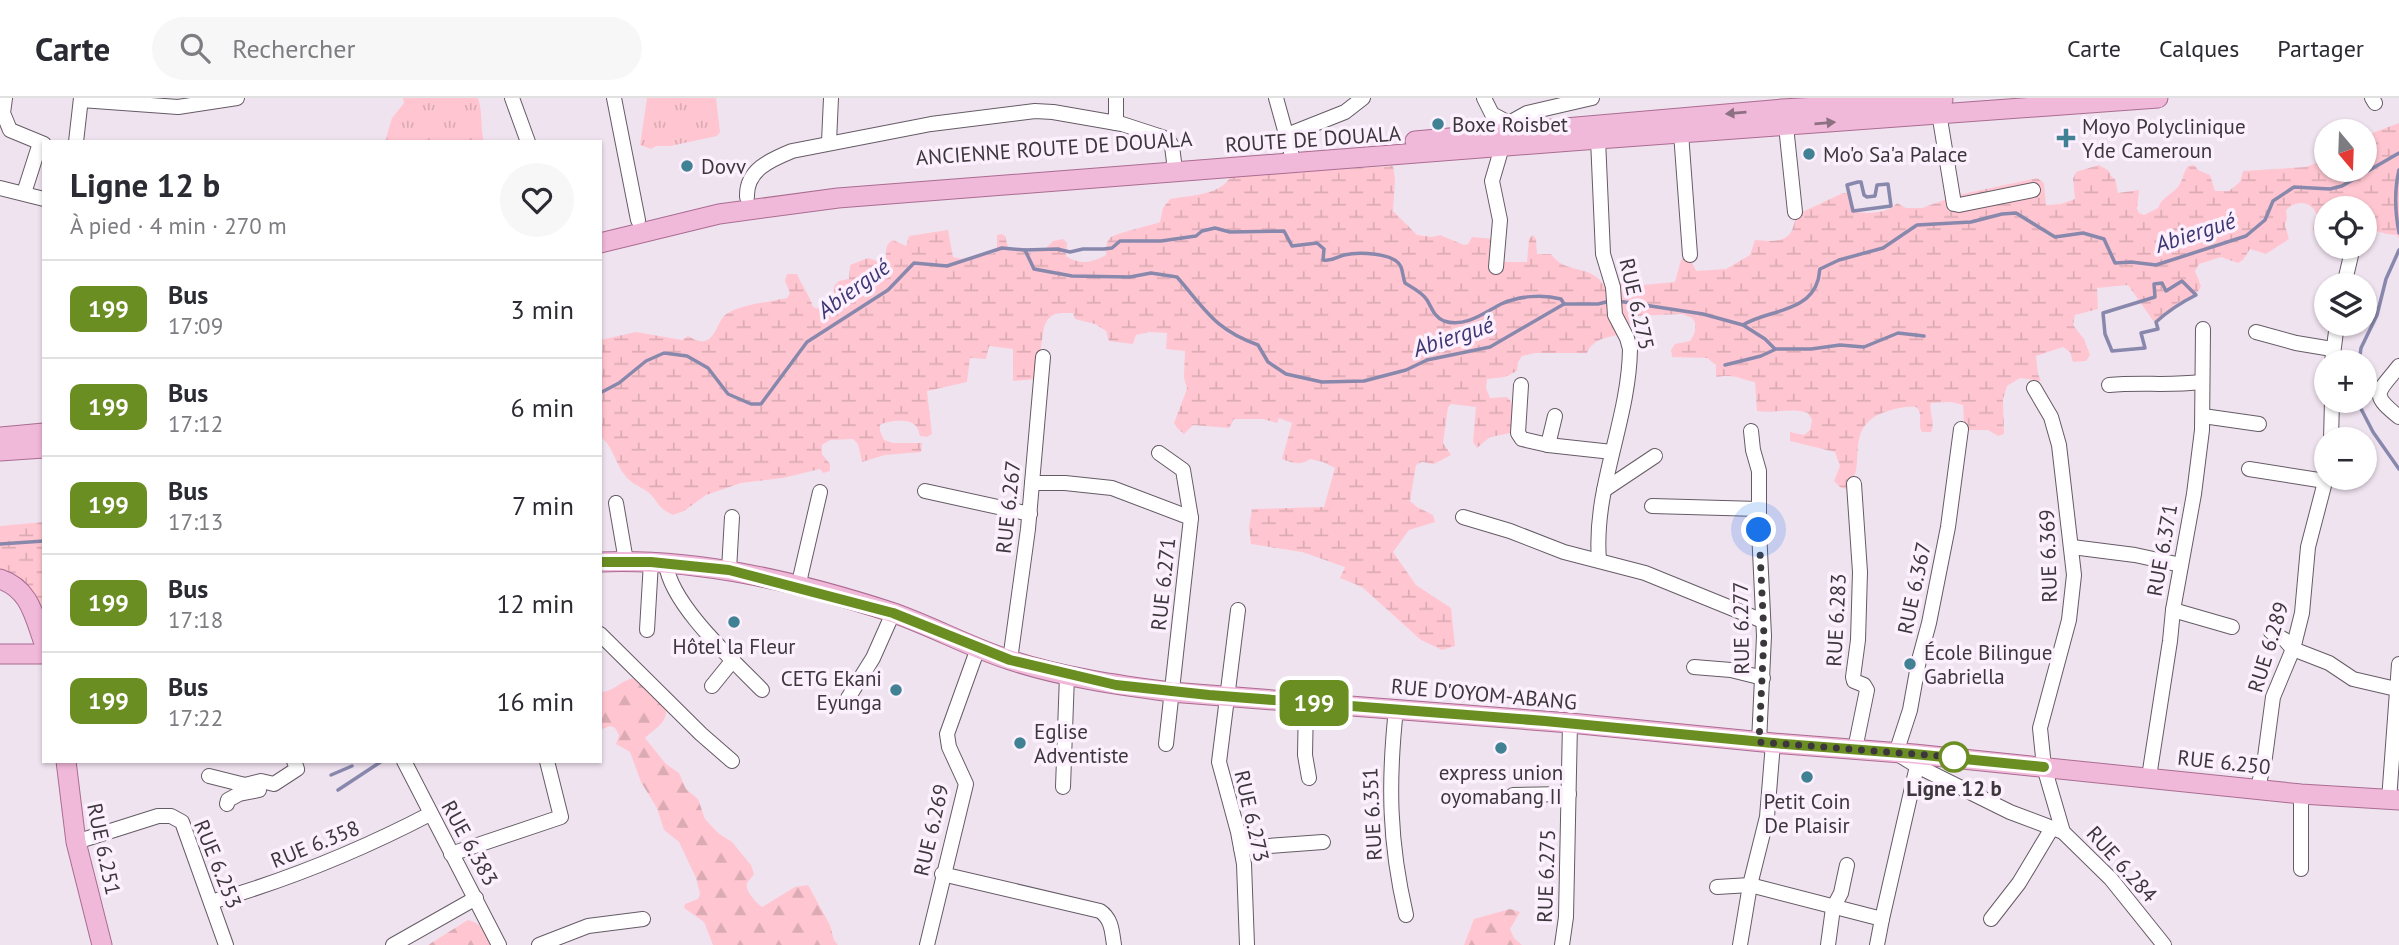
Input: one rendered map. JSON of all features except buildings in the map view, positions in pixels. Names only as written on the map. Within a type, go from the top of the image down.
[{"type":"main road","name":"ANCIENNE ROUTE DE DOUALA","points":[[602,229],[638,220],[718,208],[747,197],[896,182],[1174,162],[1289,143],[1506,134],[1782,109],[1975,98]]},
{"type":"main road","name":"ROUTE DE DOUALA","points":[[602,242],[718,208],[1506,134],[1598,139],[2158,98]]},
{"type":"main road","points":[[0,437],[42,432]]},
{"type":"main road","points":[[0,451],[42,448]]},
{"type":"main road","name":"RUE D'OYOM-ABANG","points":[[602,562],[658,563],[729,570],[798,586],[893,613],[1010,660],[1116,685],[1171,692],[1570,723],[2044,767]]},
{"type":"main road","points":[[0,579],[24,593],[42,637]]},
{"type":"main road","points":[[0,654],[42,654]]},
{"type":"main road","name":"RUE 6.251","points":[[66,763],[76,842],[102,945]]},
{"type":"main road","name":"RUE 6.250","points":[[2044,767],[2301,794],[2394,800]]},
{"type":"street","points":[[5,98],[3,113],[10,130],[42,144],[24,193]]},
{"type":"street","points":[[76,140],[81,99],[178,107],[237,98]]},
{"type":"street","points":[[512,98],[527,140]]},
{"type":"street","points":[[614,98],[638,220]]},
{"type":"street","points":[[829,142],[831,98]]},
{"type":"street","points":[[1116,98],[1116,123]]},
{"type":"street","points":[[1276,98],[1289,143],[1345,112],[1363,98]]},
{"type":"street","points":[[1484,98],[1506,134]]},
{"type":"street","points":[[1496,267],[1500,220],[1492,181],[1506,134],[1527,113],[1592,98]]},
{"type":"street","points":[[747,197],[747,184],[752,176],[775,158],[792,151],[1034,104],[1053,112],[1150,132],[1169,141],[1174,162]]},
{"type":"street","points":[[1939,113],[1954,204],[2034,190]]},
{"type":"street","points":[[1786,126],[1795,212]]},
{"type":"street","points":[[1681,133],[1690,255]]},
{"type":"street","name":"RUE 6.275","points":[[1598,139],[1604,254],[1613,287],[1614,307],[1630,349],[1626,383],[1604,490],[1598,534],[1599,560]]},
{"type":"street","points":[[0,188],[42,199]]},
{"type":"street","name":"RUE 6.371","points":[[2149,777],[2173,610],[2194,494],[2203,416],[2203,329]]},
{"type":"street","points":[[2256,332],[2315,350]]},
{"type":"street","name":"RUE 6.267","points":[[1010,660],[1030,514],[1043,357]]},
{"type":"street","points":[[2399,366],[2378,397],[2381,403],[2399,417]]},
{"type":"street","points":[[2109,385],[2181,385],[2201,382]]},
{"type":"street","points":[[1521,386],[1519,436],[1525,441],[1612,452]]},
{"type":"street","name":"RUE 6.369","points":[[2034,388],[2051,417],[2059,445],[2074,575],[2069,620],[2040,727],[2044,767]]},
{"type":"street","points":[[1548,445],[1555,416]]},
{"type":"street","points":[[2203,416],[2259,424]]},
{"type":"street","name":"RUE 6.367","points":[[1896,753],[1910,710],[1919,660],[1930,623],[1948,527],[1961,429]]},
{"type":"street","name":"RUE 6.277","points":[[1740,945],[1750,885],[1767,817],[1759,471],[1751,430]]},
{"type":"street","points":[[1159,453],[1183,470],[1191,519]]},
{"type":"street","points":[[1604,490],[1656,456]]},
{"type":"street","points":[[2249,469],[2314,477]]},
{"type":"street","name":"RUE 6.271","points":[[1032,483],[1112,488],[1191,519],[1166,744]]},
{"type":"street","name":"RUE 6.283","points":[[1854,484],[1860,572],[1858,640],[1853,677],[1854,681],[1864,685],[1867,690],[1855,749]]},
{"type":"street","name":"RUE 6.289","points":[[2258,788],[2273,697],[2293,649],[2305,593],[2308,547],[2323,490]]},
{"type":"street","points":[[925,491],[1030,514]]},
{"type":"street","points":[[798,586],[820,492]]},
{"type":"street","points":[[616,503],[626,561]]},
{"type":"street","points":[[1652,506],[1759,509]]},
{"type":"street","points":[[729,570],[732,517]]},
{"type":"street","points":[[1463,517],[1510,531],[1564,552],[1646,573],[1763,621]]},
{"type":"street","points":[[2072,547],[2135,555],[2181,565]]},
{"type":"street","points":[[647,630],[658,563]]},
{"type":"street","points":[[658,563],[692,613],[762,690]]},
{"type":"street","name":"RUE 6.273","points":[[1238,610],[1219,769],[1241,848],[1247,945]]},
{"type":"street","points":[[2173,610],[2232,627]]},
{"type":"street","points":[[848,698],[873,658],[893,613]]},
{"type":"street","points":[[2271,632],[2285,640],[2293,649],[2329,663],[2353,679],[2396,689]]},
{"type":"street","points":[[602,636],[732,761]]},
{"type":"street","name":"RUE 6.269","points":[[927,945],[942,874],[966,784],[949,747],[947,734],[978,648]]},
{"type":"street","points":[[712,686],[733,660]]},
{"type":"street","points":[[2394,800],[2399,664]]},
{"type":"street","points":[[1694,667],[1731,670],[1763,678]]},
{"type":"street","points":[[1063,788],[1067,675]]},
{"type":"street","points":[[1306,702],[1305,755],[1309,778]]},
{"type":"street","name":"RUE 6.351","points":[[1396,709],[1389,795],[1394,858],[1406,915]]},
{"type":"street","name":"RUE 6.275","points":[[1562,945],[1566,917],[1570,723]]},
{"type":"street","points":[[1896,753],[2010,812],[2058,830],[1991,919]]},
{"type":"street","points":[[227,804],[234,796],[274,784],[297,769],[295,763]]},
{"type":"street","name":"RUE 6.383","points":[[405,763],[499,945]]},
{"type":"street","points":[[452,855],[561,817],[548,763]]},
{"type":"street","points":[[1877,945],[1917,766]]},
{"type":"street","name":"RUE 6.284","points":[[2044,767],[2058,830],[2111,879],[2164,945]]},
{"type":"street","points":[[209,776],[245,785],[261,781],[274,784]]},
{"type":"street","points":[[1514,794],[1569,794]]},
{"type":"street","points":[[2301,794],[2301,869]]},
{"type":"street","name":"RUE 6.358","points":[[211,902],[271,885],[328,863],[367,847],[430,814]]},
{"type":"street","name":"RUE 6.253","points":[[76,842],[158,816],[172,816],[182,822],[226,945]]},
{"type":"street","points":[[1241,848],[1323,842]]},
{"type":"street","points":[[1828,945],[1833,908],[1841,893],[1847,865]]},
{"type":"street","points":[[942,874],[1100,911],[1110,922],[1114,945]]},
{"type":"street","points":[[1717,887],[1750,885],[1882,919]]},
{"type":"street","points":[[393,945],[477,898]]},
{"type":"street","points":[[540,945],[587,926],[643,919]]},
{"type":"green space","points":[[403,98],[478,98],[484,140],[386,140],[392,118],[404,103]]},
{"type":"green space","points":[[647,98],[716,98],[720,132],[717,136],[670,146],[656,146],[651,149],[640,145]]},
{"type":"green space","points":[[2399,123],[2399,239],[2397,235],[2377,230],[2377,196],[2314,196],[2314,210],[2307,204],[2299,203],[2286,210],[2285,225],[2289,239],[2266,254],[2250,249],[2238,263],[2221,257],[2199,264],[2195,271],[2201,286],[2196,295],[2179,302],[2154,322],[2128,285],[2097,288],[2098,309],[2075,315],[2073,325],[2084,339],[2090,355],[2086,361],[2073,362],[2070,352],[2063,347],[2036,356],[2041,381],[2020,378],[2007,386],[2003,399],[2004,434],[1998,436],[1988,430],[1967,430],[1963,405],[1951,402],[1931,403],[1931,432],[1922,432],[1920,412],[1916,407],[1888,411],[1864,426],[1858,447],[1856,470],[1846,489],[1834,481],[1840,466],[1835,452],[1790,441],[1790,432],[1804,435],[1810,430],[1812,420],[1808,413],[1757,411],[1755,382],[1733,376],[1716,377],[1716,365],[1707,358],[1672,357],[1671,350],[1675,344],[1690,341],[1695,327],[1692,318],[1682,314],[1636,316],[1634,323],[1626,325],[1619,310],[1619,283],[1642,285],[1675,282],[1681,260],[1689,256],[1696,271],[1726,269],[1750,255],[1755,240],[1776,241],[1785,238],[1792,230],[1798,214],[1843,193],[1849,193],[1856,212],[1873,213],[1889,209],[1897,203],[1906,208],[1922,208],[1958,195],[2037,178],[2044,183],[2046,205],[2061,204],[2075,199],[2073,179],[2076,172],[2099,165],[2115,179],[2118,193],[2139,190],[2137,209],[2144,215],[2158,208],[2178,187],[2188,166],[2194,165],[2198,170],[2210,175],[2215,191],[2229,191],[2240,182],[2243,171],[2306,167],[2314,164],[2314,182],[2377,182],[2377,131]]},
{"type":"green space","points":[[1393,166],[1393,211],[1417,235],[1440,235],[1464,245],[1468,244],[1472,237],[1495,239],[1503,262],[1527,262],[1529,239],[1533,235],[1536,239],[1537,254],[1551,254],[1562,264],[1587,272],[1603,283],[1623,334],[1597,341],[1587,353],[1536,353],[1522,356],[1517,371],[1505,377],[1487,379],[1486,388],[1490,398],[1507,397],[1514,409],[1511,433],[1490,437],[1477,448],[1473,442],[1476,407],[1451,404],[1448,407],[1443,443],[1451,455],[1434,464],[1422,462],[1416,465],[1410,501],[1433,515],[1435,522],[1409,530],[1393,552],[1416,585],[1451,608],[1455,646],[1442,650],[1421,640],[1362,587],[1340,578],[1345,567],[1302,552],[1251,544],[1249,527],[1252,509],[1324,507],[1335,468],[1310,459],[1293,463],[1282,459],[1292,423],[1279,418],[1277,423],[1263,419],[1234,419],[1229,428],[1193,425],[1184,434],[1174,423],[1187,389],[1184,377],[1185,351],[1166,349],[1167,333],[1149,332],[1136,335],[1133,344],[1109,341],[1106,331],[1095,324],[1075,319],[1073,313],[1056,314],[1049,318],[1044,327],[1036,379],[1013,381],[1013,349],[989,346],[986,359],[970,358],[967,382],[927,391],[932,434],[927,437],[920,436],[915,425],[908,421],[892,421],[880,425],[884,440],[893,443],[922,443],[921,452],[885,455],[862,462],[858,444],[853,439],[830,440],[822,445],[822,454],[830,464],[830,471],[823,473],[820,469],[783,478],[741,483],[706,495],[684,511],[673,515],[627,477],[602,438],[602,340],[636,332],[682,340],[688,336],[698,341],[706,340],[729,312],[787,298],[790,293],[785,281],[787,274],[797,274],[813,307],[827,309],[834,305],[834,286],[839,281],[849,279],[850,265],[868,258],[880,262],[886,259],[890,242],[893,240],[906,246],[909,236],[948,230],[953,257],[961,259],[995,253],[997,235],[1002,234],[1008,247],[1026,252],[1043,251],[1053,241],[1063,239],[1067,243],[1066,256],[1081,262],[1096,260],[1106,255],[1108,242],[1113,236],[1160,222],[1163,208],[1170,199],[1212,191],[1226,183],[1231,176]]},
{"type":"green space","points":[[42,522],[42,637],[31,607],[0,579],[0,526]]},
{"type":"green space","points":[[634,678],[665,705],[664,720],[645,738],[666,764],[679,773],[686,789],[698,799],[705,819],[718,833],[732,842],[751,865],[754,874],[747,883],[747,890],[762,907],[795,887],[808,885],[838,945],[713,945],[704,922],[684,908],[685,904],[698,899],[700,894],[696,878],[679,842],[664,830],[657,808],[641,782],[630,752],[616,744],[619,735],[615,728],[610,726],[602,729],[602,692]]},
{"type":"green space","points":[[1510,909],[1520,912],[1510,929],[1514,938],[1522,945],[1464,945],[1474,919]]},
{"type":"green space","points":[[468,920],[480,926],[492,945],[428,945]]},
{"type":"waterway","name":"Abiergué","points":[[1618,301],[1703,314],[1743,325],[1806,299],[1813,291],[1820,269],[1839,260],[1883,248],[1917,225],[1971,222],[2016,213],[2055,237],[2083,233],[2104,239],[2115,263],[2156,265],[2246,236],[2265,220],[2273,201],[2294,187],[2330,189],[2342,186],[2399,153]]},
{"type":"waterway","points":[[2399,170],[2396,186],[2399,233]]},
{"type":"waterway","points":[[1858,182],[1861,182],[1867,197],[1875,196],[1877,185],[1888,184],[1891,206],[1853,211],[1847,185],[1858,182]]},
{"type":"waterway","points":[[1025,250],[1057,249],[1070,252],[1104,249],[1112,248],[1120,241],[1161,241],[1196,236],[1202,231],[1215,228],[1230,232],[1284,231],[1292,246],[1317,243],[1324,249],[1323,260],[1358,253],[1391,258],[1401,267],[1405,283],[1423,295],[1436,315],[1444,321],[1467,321],[1508,301],[1523,298],[1554,297],[1561,299],[1564,304]]},
{"type":"waterway","name":"Abiergué","points":[[602,392],[619,383],[646,361],[664,353],[687,356],[708,368],[728,394],[751,404],[761,404],[807,342],[888,290],[914,263],[947,266],[1002,248],[1025,250],[1034,269],[1072,276],[1130,277],[1151,273],[1177,277],[1221,325],[1258,345],[1268,362],[1286,374],[1322,382],[1364,381],[1406,370],[1427,360],[1490,347],[1564,304],[1598,304],[1610,301]]},
{"type":"waterway","points":[[2361,350],[2377,315],[2386,279],[2399,250]]},
{"type":"waterway","points":[[2182,281],[2196,295],[2156,322],[2158,329],[2141,333],[2145,348],[2112,351],[2105,334],[2103,313],[2155,297],[2154,284],[2162,283],[2166,291],[2182,281]]},
{"type":"waterway","points":[[1743,325],[1775,349]]},
{"type":"waterway","points":[[1725,365],[1761,356],[1776,349],[1811,349],[1840,345],[1864,347],[1898,333],[1924,336]]},
{"type":"waterway","points":[[2363,413],[2399,469]]},
{"type":"waterway","name":"Abiergué","points":[[0,544],[42,541]]},
{"type":"waterway","points":[[338,790],[379,763]]},
{"type":"waterway","points":[[331,775],[352,766]]},
{"type":"bus line","name":"199","points":[[602,562],[651,562],[729,570],[798,586],[893,613],[1010,660],[1116,685],[1171,692],[1545,721],[2044,767]]},
{"type":"place","name":"Boxe Roisbet","points":[[1438,124]]},
{"type":"place","name":"Moyo Polyclinique Yde Cameroun","points":[[2066,138]]},
{"type":"place","name":"Mo'o Sa'a Palace","points":[[1809,154]]},
{"type":"place","name":"Dovv","points":[[687,166]]},
{"type":"place","name":"Hôtel la Fleur","points":[[734,622]]},
{"type":"place","name":"École Bilingue Gabriella","points":[[1910,664]]},
{"type":"place","name":"CETG Ekani Eyunga","points":[[896,690]]},
{"type":"place","name":"Eglise Adventiste","points":[[1020,743]]},
{"type":"place","name":"express union oyomabang II","points":[[1501,748]]},
{"type":"place","name":"Ligne 12 b","points":[[1954,757]]},
{"type":"place","name":"Petit Coin De Plaisir","points":[[1807,777]]},
{"type":"route","points":[[1759,530],[1764,636],[1759,742],[1965,758],[1954,757]]}]
